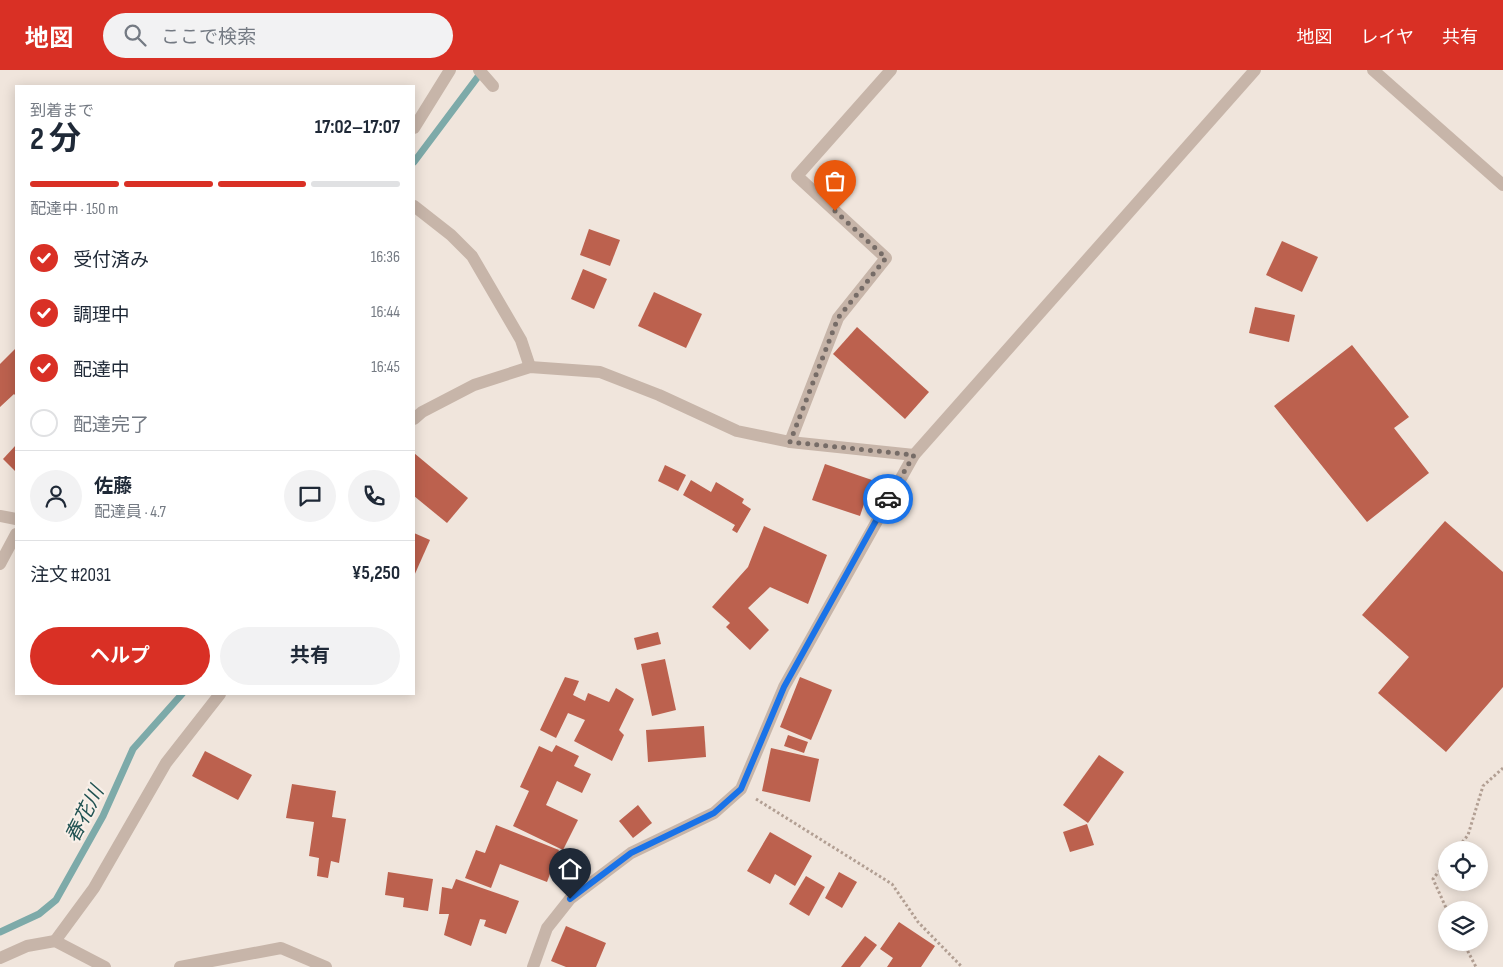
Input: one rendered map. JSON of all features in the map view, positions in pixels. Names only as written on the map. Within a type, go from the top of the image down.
[{"type":"street","points":[[415,126],[450,70]]},
{"type":"street","points":[[479,70],[493,86]]},
{"type":"street","points":[[790,442],[838,318],[886,258],[797,176],[891,70]]},
{"type":"street","points":[[533,967],[547,928],[570,899],[631,853],[714,813],[741,789],[784,687],[914,455],[1255,70]]},
{"type":"street","points":[[1373,70],[1503,185]]},
{"type":"street","points":[[415,207],[451,235],[472,256],[521,340],[530,367]]},
{"type":"street","points":[[415,419],[422,412],[474,385],[530,367],[600,372],[659,395],[737,430],[790,442],[914,455]]},
{"type":"street","points":[[0,516],[15,519]]},
{"type":"street","points":[[0,564],[15,536]]},
{"type":"street","points":[[0,958],[28,946],[55,940],[94,888],[166,762],[219,695]]},
{"type":"street","points":[[55,940],[105,967]]},
{"type":"street","points":[[180,967],[281,948],[326,967]]},
{"type":"path","points":[[1463,841],[1468,835],[1484,786],[1503,768]]},
{"type":"path","points":[[741,789],[892,884],[918,922],[962,967]]},
{"type":"path","points":[[1438,872],[1433,879],[1438,890]]},
{"type":"path","points":[[1468,951],[1476,967]]},
{"type":"building","points":[[589,229],[620,240],[610,266],[580,255]]},
{"type":"building","points":[[1282,241],[1318,257],[1302,292],[1266,275]]},
{"type":"building","points":[[583,269],[607,279],[594,309],[571,299]]},
{"type":"building","points":[[654,292],[702,314],[686,348],[638,326]]},
{"type":"building","points":[[1255,307],[1295,315],[1289,342],[1249,333]]},
{"type":"building","points":[[857,327],[929,392],[905,419],[833,354]]},
{"type":"building","points":[[1352,345],[1409,417],[1394,428],[1429,473],[1367,522],[1274,406]]},
{"type":"building","points":[[15,349],[15,395],[0,407],[0,364]]},
{"type":"building","points":[[15,446],[15,471],[3,459]]},
{"type":"building","points":[[415,454],[468,498],[447,523],[415,497]]},
{"type":"building","points":[[825,464],[872,480],[860,516],[812,500]]},
{"type":"building","points":[[665,465],[686,475],[678,491],[658,481]]},
{"type":"building","points":[[691,480],[711,492],[716,482],[744,499],[742,503],[751,509],[737,533],[732,530],[735,525],[683,495]]},
{"type":"building","points":[[1445,521],[1503,572],[1503,687],[1446,752],[1378,693],[1409,657],[1362,615]]},
{"type":"building","points":[[764,526],[827,555],[808,604],[770,587],[748,608],[769,630],[750,650],[726,627],[730,623],[712,607],[748,567]]},
{"type":"building","points":[[415,533],[430,540],[415,574]]},
{"type":"building","points":[[658,632],[661,644],[637,650],[634,638]]},
{"type":"building","points":[[665,659],[676,710],[652,716],[641,664]]},
{"type":"building","points":[[565,677],[579,681],[573,695],[585,701],[588,693],[609,702],[616,688],[634,699],[619,730],[624,735],[612,761],[574,741],[585,720],[568,713],[556,738],[540,730]]},
{"type":"building","points":[[800,677],[832,690],[811,740],[780,727]]},
{"type":"building","points":[[704,726],[706,757],[648,762],[646,730]]},
{"type":"building","points":[[788,735],[808,742],[804,753],[784,746]]},
{"type":"building","points":[[556,745],[579,756],[574,766],[591,774],[582,793],[557,781],[546,805],[578,820],[563,850],[513,826],[529,791],[520,787],[539,746],[552,752]]},
{"type":"building","points":[[771,748],[819,759],[810,802],[762,791]]},
{"type":"building","points":[[205,751],[252,775],[238,800],[192,776]]},
{"type":"building","points":[[1099,755],[1124,772],[1088,823],[1063,805]]},
{"type":"building","points":[[292,784],[336,791],[332,817],[346,819],[339,863],[331,861],[328,878],[317,876],[319,858],[309,856],[314,822],[286,818]]},
{"type":"building","points":[[638,805],[652,823],[633,838],[619,821]]},
{"type":"building","points":[[1087,824],[1094,845],[1070,852],[1063,832]]},
{"type":"building","points":[[496,825],[559,850],[547,882],[500,864],[491,888],[465,878],[476,850],[485,853]]},
{"type":"building","points":[[770,832],[812,856],[795,886],[775,874],[770,884],[747,871]]},
{"type":"building","points":[[388,872],[433,879],[428,911],[403,907],[404,898],[385,895]]},
{"type":"building","points":[[839,872],[857,882],[842,908],[825,898]]},
{"type":"building","points":[[806,876],[825,887],[809,916],[789,904]]},
{"type":"building","points":[[456,879],[519,901],[506,934],[484,926],[486,920],[480,919],[471,946],[444,935],[449,914],[439,914],[442,887],[452,889]]},
{"type":"building","points":[[899,922],[935,946],[921,967],[887,967],[893,958],[880,949]]},
{"type":"building","points":[[566,926],[606,943],[596,967],[566,967],[551,961]]},
{"type":"building","points":[[865,936],[877,945],[860,967],[841,967]]},
{"type":"waterway","name":"春花川","points":[[415,161],[483,70]]},
{"type":"waterway","name":"春花川","points":[[0,932],[39,914],[56,900],[103,816],[133,749],[181,695]]},
{"type":"way so far","points":[[835,211],[886,258],[838,318],[790,442],[914,455],[888,499]]},
{"type":"route","points":[[570,899],[631,853],[714,813],[741,789],[784,687],[888,499]]}]
